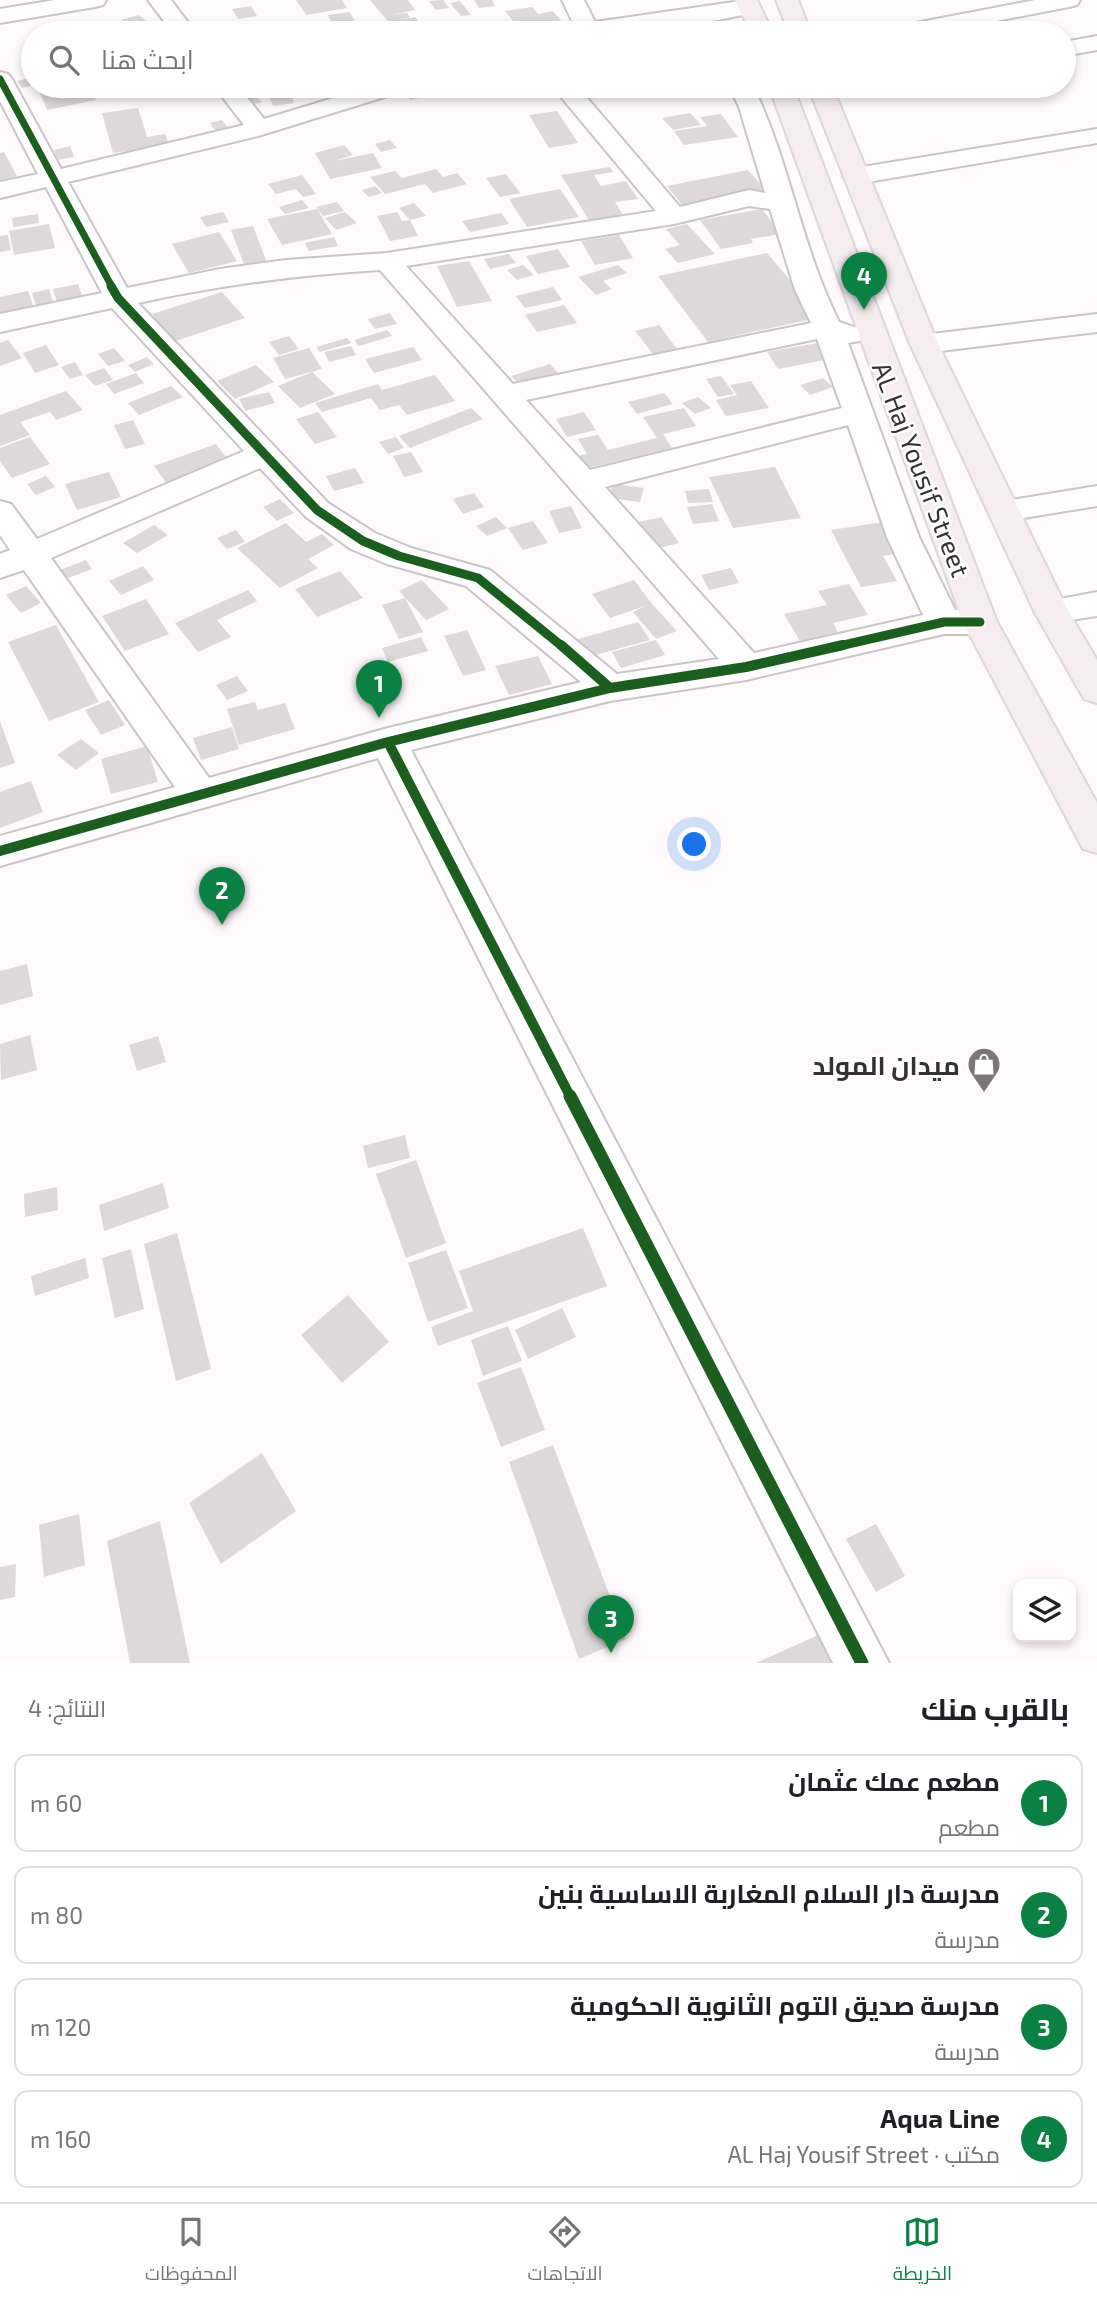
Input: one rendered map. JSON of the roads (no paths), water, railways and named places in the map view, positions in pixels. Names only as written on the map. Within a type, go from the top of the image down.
[{"type":"main road","points":[[787,0],[795,21]]},
{"type":"main road","points":[[747,3],[756,21]]},
{"type":"main road","name":"AL Haj Yousif Street","points":[[785,98],[980,622],[1097,838]]},
{"type":"main road","name":"AL Haj Yousif Street","points":[[825,98],[924,344],[1051,611],[1097,690]]},
{"type":"street","points":[[0,16],[56,2],[95,0]]},
{"type":"street","points":[[159,0],[176,21]]},
{"type":"street","points":[[573,0],[584,21]]},
{"type":"street","points":[[961,21],[1069,0]]},
{"type":"street","points":[[659,21],[710,16],[747,3]]},
{"type":"street","points":[[1076,47],[1097,43]]},
{"type":"street","points":[[0,79],[118,298],[317,510],[363,541],[399,556],[478,578],[551,636],[610,688]]},
{"type":"street","points":[[235,98],[258,127]]},
{"type":"street","points":[[0,190],[258,127],[362,98]]},
{"type":"street","points":[[574,98],[674,216]]},
{"type":"street","points":[[747,98],[783,203],[809,290],[828,328],[902,537],[944,622]]},
{"type":"street","points":[[856,176],[1070,141],[1093,148]]},
{"type":"street","points":[[0,323],[233,275],[286,268],[387,261],[674,216],[749,198],[783,203]]},
{"type":"street","points":[[387,261],[746,667]]},
{"type":"street","points":[[924,344],[1097,323]]},
{"type":"street","points":[[505,395],[828,328],[875,344]]},
{"type":"street","points":[[584,482],[859,413]]},
{"type":"street","points":[[15,560],[264,454]]},
{"type":"street","points":[[1005,511],[1097,496]]},
{"type":"street","points":[[0,510],[15,560],[201,796]]},
{"type":"street","points":[[1051,611],[1097,604]]},
{"type":"street","points":[[0,851],[388,742],[610,688],[746,667],[944,622],[980,622]]},
{"type":"street","points":[[388,742],[862,1663]]},
{"type":"place","name":"Aqua Line","points":[[864,310]]},
{"type":"place","name":"مطعم عمك عثمان","points":[[379,718]]},
{"type":"place","name":"مدرسة دار السلام المغاربة الاساسية بنين","points":[[222,925]]},
{"type":"place","name":"ميدان المولد","points":[[984,1094]]},
{"type":"place","name":"مدرسة صديق التوم الثانوية الحكومية","points":[[611,1653]]}]
